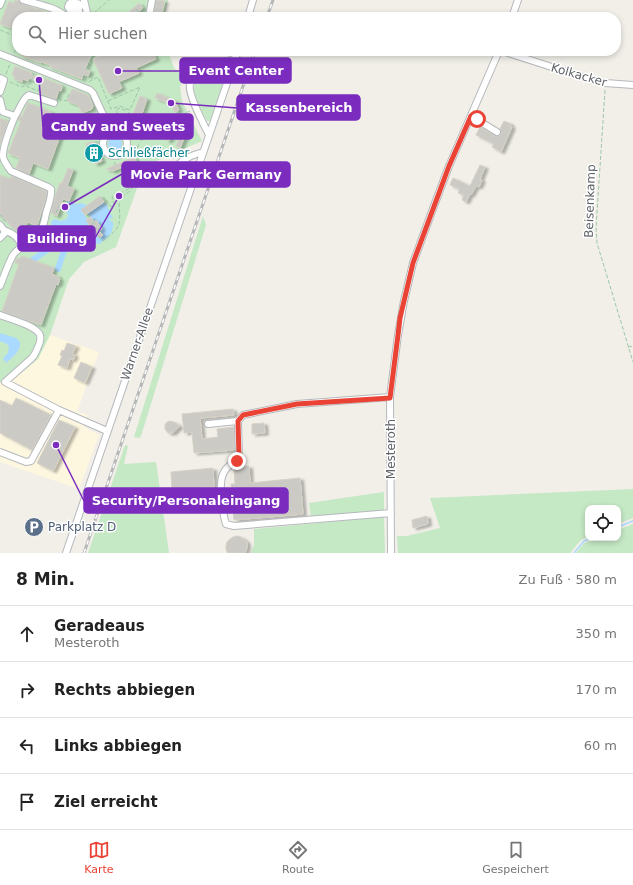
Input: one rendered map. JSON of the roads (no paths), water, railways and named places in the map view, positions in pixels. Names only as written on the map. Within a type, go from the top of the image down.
[{"type":"street","points":[[0,5],[2,0]]},
{"type":"street","points":[[23,0],[61,12]]},
{"type":"street","points":[[150,12],[152,0]]},
{"type":"street","points":[[249,12],[253,0]]},
{"type":"street","points":[[514,12],[518,0]]},
{"type":"street","points":[[0,54],[90,90],[93,93],[111,132]]},
{"type":"street","name":"Mesteroth","points":[[391,553],[390,398],[400,318],[413,263],[446,173],[497,56]]},
{"type":"street","name":"Kolkacker","points":[[517,56],[605,84],[633,85]]},
{"type":"street","points":[[209,135],[191,97],[190,83],[194,78],[203,72],[236,58]]},
{"type":"street","name":"Warner-Allee","points":[[66,553],[82,498],[107,431],[236,58]]},
{"type":"street","points":[[0,92],[2,79]]},
{"type":"street","points":[[0,286],[13,256],[21,246],[39,232],[42,227],[52,193],[51,189],[48,187],[11,171],[3,157],[4,148],[15,116],[26,96],[29,95],[54,103]]},
{"type":"street","points":[[0,100],[3,112],[15,116]]},
{"type":"street","points":[[471,116],[497,132]]},
{"type":"street","points":[[115,131],[122,133],[127,139],[128,142],[126,150],[122,154],[114,156],[104,149],[103,143],[105,138],[111,132],[115,131]]},
{"type":"street","points":[[177,166],[182,160],[203,152]]},
{"type":"street","points":[[2,228],[19,239],[21,246]]},
{"type":"street","points":[[0,238],[4,234],[2,228]]},
{"type":"street","points":[[0,315],[32,327],[37,330],[40,336],[40,341],[32,358],[2,381],[59,410],[107,431]]},
{"type":"street","points":[[390,398],[297,404],[243,415],[238,421],[239,457],[237,461],[226,468],[222,476],[221,483],[224,518],[226,524],[234,526],[391,513]]},
{"type":"street","points":[[0,452],[26,462],[31,461],[59,410]]},
{"type":"street","points":[[87,423],[90,416]]},
{"type":"street","points":[[208,424],[238,421]]},
{"type":"water","points":[[112,137],[118,137],[122,141],[122,147],[118,151],[112,151],[108,147],[108,141]]},
{"type":"water","points":[[67,201],[87,205],[81,210],[87,219],[65,235],[59,235],[52,232],[51,222],[54,219],[61,221],[67,219],[68,215],[64,209]]},
{"type":"water","points":[[104,202],[107,205],[113,219],[110,218],[109,220],[113,222],[110,235],[99,244],[83,242],[74,250],[67,250],[71,242],[76,238],[86,236],[99,238],[103,235],[106,228],[104,222],[95,217],[91,218],[86,211],[91,211]]},
{"type":"water","points":[[0,333],[16,338],[20,342],[18,351],[6,363],[3,358],[8,353],[9,347],[7,344],[0,341]]},
{"type":"waterway","points":[[58,269],[64,250],[70,240],[82,234],[94,236],[98,235],[103,229],[101,223],[94,219],[81,225],[70,234]]},
{"type":"waterway","points":[[30,262],[51,247]]},
{"type":"waterway","points":[[621,526],[633,521]]},
{"type":"waterway","points":[[574,553],[585,541]]},
{"type":"railway","points":[[269,12],[273,0]]},
{"type":"railway","points":[[84,553],[253,56]]},
{"type":"place","name":"Event Center","points":[[118,71]]},
{"type":"place","name":"Candy and Sweets","points":[[39,80]]},
{"type":"place","name":"Kassenbereich","points":[[171,103]]},
{"type":"place","name":"Schließfächer","points":[[94,153]]},
{"type":"place","name":"Building","points":[[119,196]]},
{"type":"place","name":"Movie Park Germany","points":[[65,207]]},
{"type":"place","name":"Security/Personaleingang","points":[[56,445]]},
{"type":"place","name":"Parkplatz D","points":[[34,527]]}]
